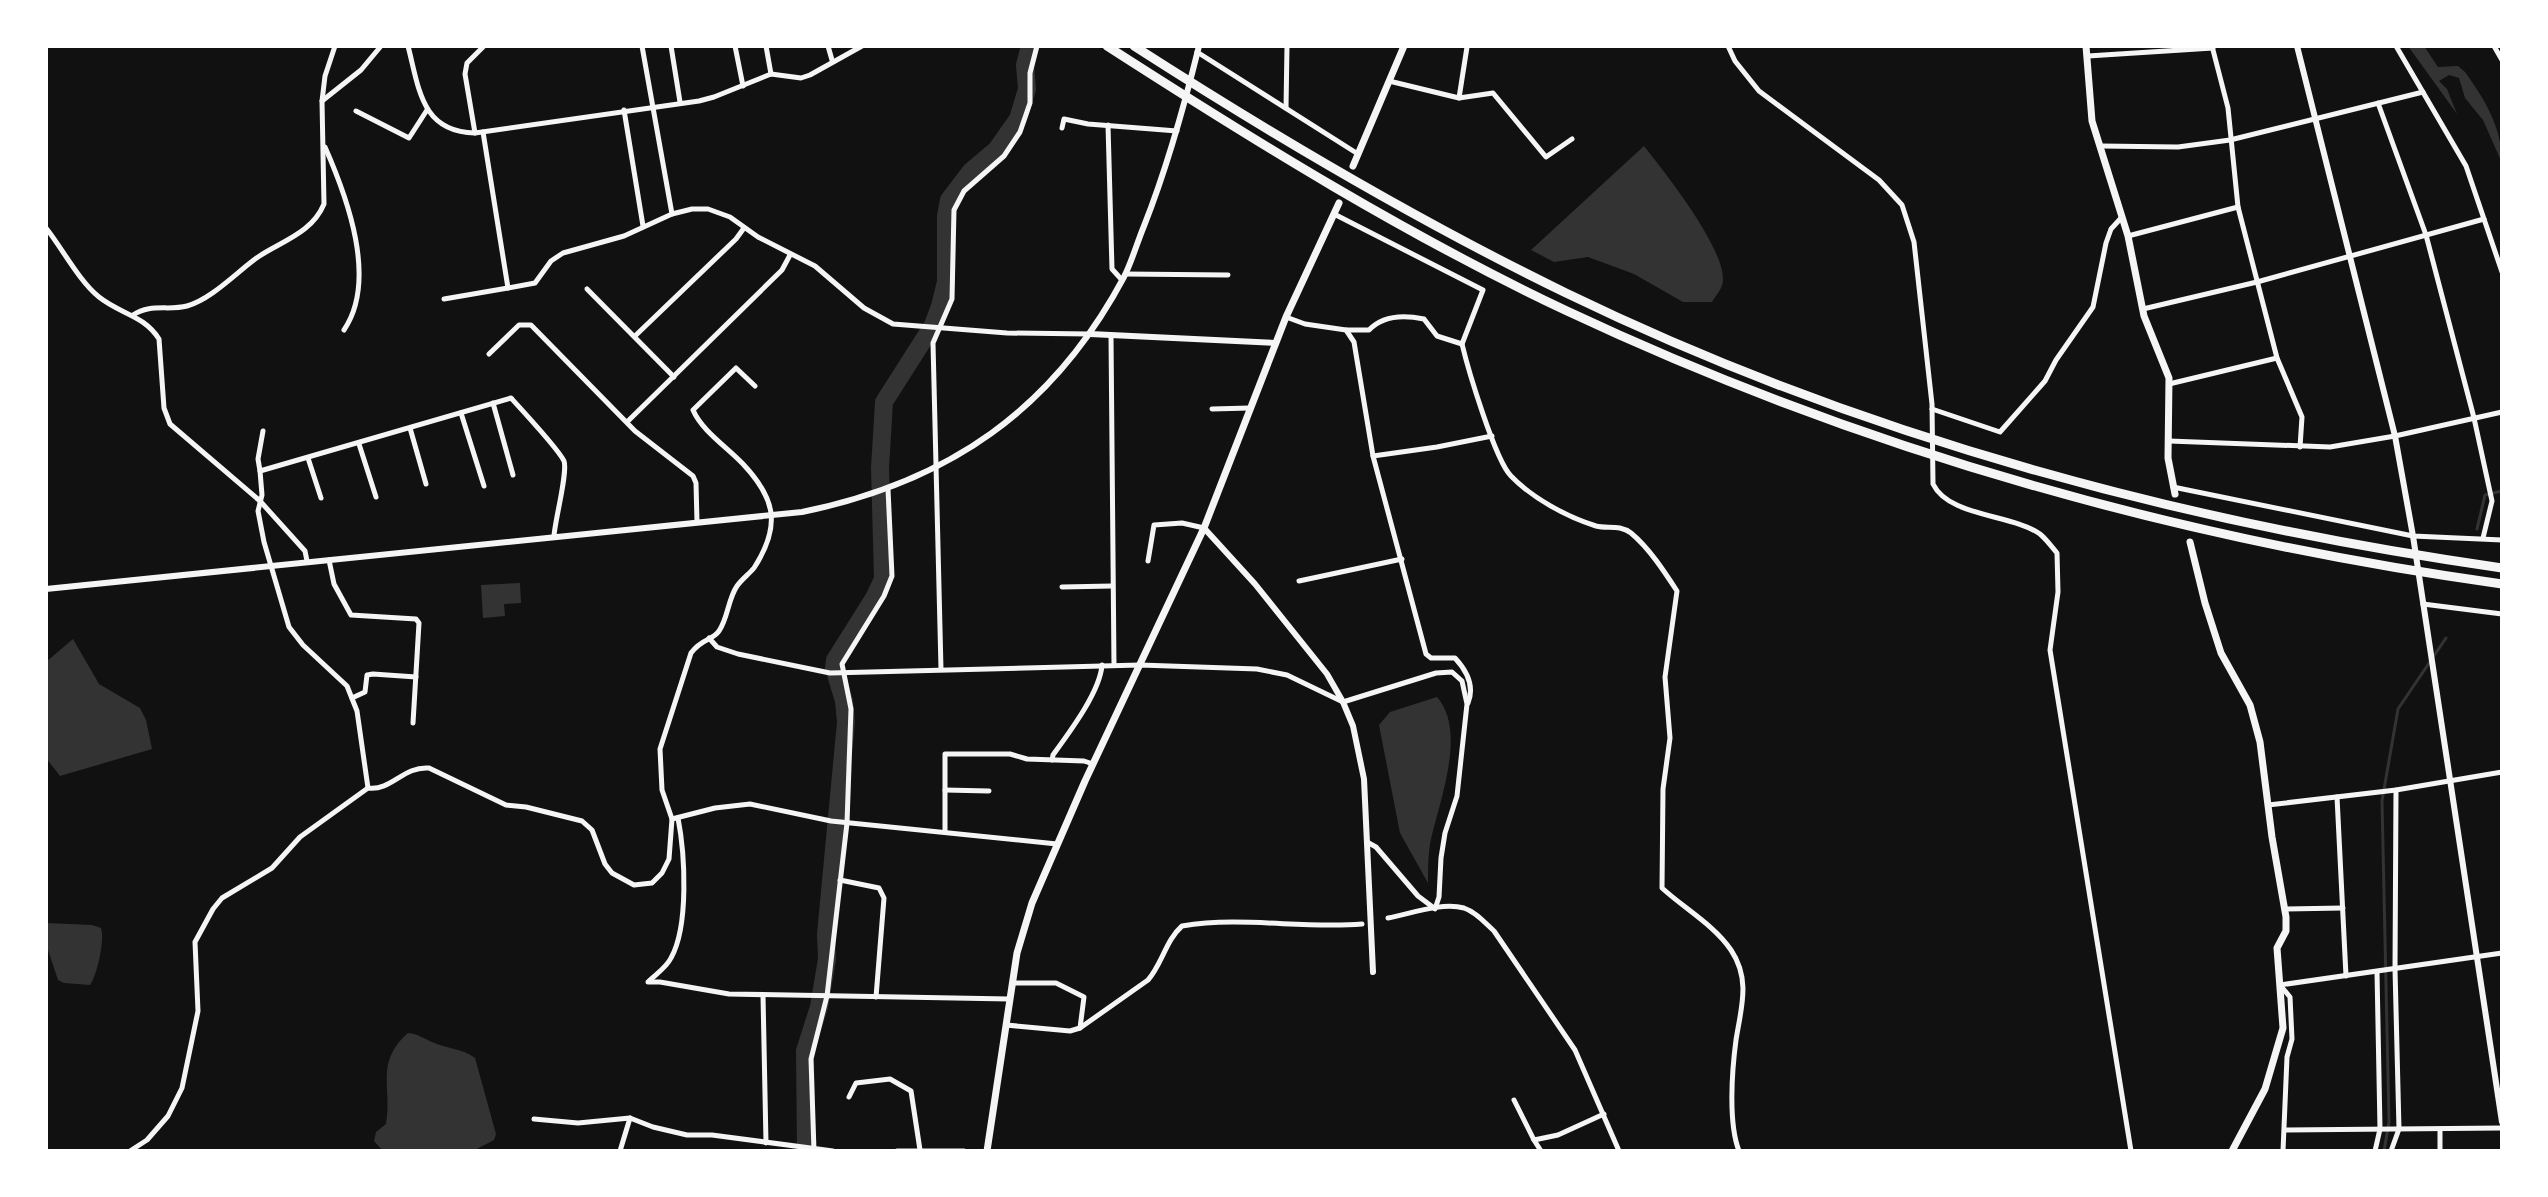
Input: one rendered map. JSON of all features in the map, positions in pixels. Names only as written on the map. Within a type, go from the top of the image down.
[{"type":"highway","points":[[1107,46],[1352,198],[1508,281],[1634,341],[1775,401],[1914,450],[2055,493],[2266,544],[2502,584]]},
{"type":"highway","points":[[1134,46],[1212,97],[1358,183],[1498,259],[1640,326],[1779,385],[1918,435],[2057,478],[2268,529],[2502,568]]},
{"type":"main road","points":[[1353,166],[1404,46]]},
{"type":"main road","points":[[2086,46],[2089,105],[2128,236],[2143,309],[2169,378],[2168,458],[2174,490]]},
{"type":"main road","points":[[987,1151],[1017,953],[1032,903],[1093,764],[1204,528],[1286,317],[1339,203]]},
{"type":"main road","points":[[2190,542],[2221,653],[2250,705],[2260,742],[2285,909],[2286,931],[2277,948],[2283,1028],[2265,1089],[2232,1151]]},
{"type":"street","points":[[133,315],[143,309],[179,307],[196,302],[233,279],[257,258],[294,237],[320,215],[324,204],[322,101],[325,76],[335,46]]},
{"type":"street","points":[[322,101],[361,70],[381,46]]},
{"type":"street","points":[[408,46],[427,110],[447,128],[475,133],[714,97],[771,74],[801,78],[862,46]]},
{"type":"street","points":[[475,133],[465,74],[467,63],[484,46]]},
{"type":"street","points":[[642,46],[672,214]]},
{"type":"street","points":[[671,46],[680,102]]},
{"type":"street","points":[[735,46],[743,86]]},
{"type":"street","points":[[766,46],[771,74]]},
{"type":"street","points":[[828,46],[832,61]]},
{"type":"street","points":[[941,669],[933,343],[949,312],[953,291],[954,210],[964,191],[1004,156],[1020,132],[1030,103],[1030,73],[1037,46]]},
{"type":"street","points":[[1286,109],[1287,46]]},
{"type":"street","points":[[1728,46],[1735,61],[1759,91],[1879,180],[1902,205],[1914,242],[1932,411],[1933,484],[1937,493],[1959,505],[2039,533],[2057,553],[2058,592],[2050,650],[2131,1151]]},
{"type":"street","points":[[2285,1130],[2440,1129],[2502,1125],[2413,536],[2395,436],[2297,46]]},
{"type":"street","points":[[2396,46],[2466,166],[2502,272]]},
{"type":"street","points":[[2494,46],[2502,60]]},
{"type":"street","points":[[1459,98],[1467,47]]},
{"type":"street","points":[[2088,56],[2213,47],[2228,108],[2238,207],[2277,358],[2302,417],[2300,447]]},
{"type":"street","points":[[46,589],[772,515],[842,504],[887,490],[936,468],[998,428],[1056,377],[1090,334],[1124,277],[1152,207],[1177,131],[1197,48],[1358,155]]},
{"type":"street","points":[[1389,81],[1459,98],[1493,93],[1546,157],[1572,139]]},
{"type":"street","points":[[2101,146],[2178,147],[2230,140],[2423,92]]},
{"type":"street","points":[[2378,103],[2426,235],[2474,418],[2492,501],[2483,538]]},
{"type":"street","points":[[356,111],[409,138],[427,110]]},
{"type":"street","points":[[624,110],[643,226]]},
{"type":"street","points":[[1062,128],[1064,119],[1177,131]]},
{"type":"street","points":[[1108,125],[1112,269],[1124,277],[1228,275]]},
{"type":"street","points":[[483,132],[508,288]]},
{"type":"street","points":[[324,145],[338,176],[358,257],[357,302],[353,317],[344,330]]},
{"type":"street","points":[[2128,236],[2238,207]]},
{"type":"street","points":[[444,299],[535,283],[551,261],[563,253],[615,240],[672,214],[708,209],[730,217],[826,274],[864,308],[893,324],[923,328],[1276,343]]},
{"type":"street","points":[[1334,214],[1483,290],[1462,344],[1492,436],[1513,478],[1561,510],[1598,527],[1617,526],[1630,532],[1661,567],[1677,591],[1665,677],[1670,738],[1663,789],[1662,888],[1715,931],[1740,965],[1745,994],[1732,1075],[1738,1150]]},
{"type":"street","points":[[1932,411],[2000,432],[2045,381],[2093,307],[2106,243],[2111,229],[2122,217]]},
{"type":"street","points":[[2143,309],[2257,282],[2484,219]]},
{"type":"street","points":[[46,228],[99,297],[147,322],[159,339],[164,408],[170,424],[260,501],[305,551],[307,561]]},
{"type":"street","points":[[635,336],[744,228]]},
{"type":"street","points":[[627,422],[782,270],[790,255]]},
{"type":"street","points":[[587,289],[674,377]]},
{"type":"street","points":[[1286,317],[1305,324],[1369,330],[1377,321],[1412,316],[1424,319],[1437,336],[1462,344]]},
{"type":"street","points":[[489,354],[519,325],[531,325],[627,422],[693,476],[697,522]]},
{"type":"street","points":[[1346,330],[1354,342],[1373,456],[1426,654],[1431,658],[1455,658],[1465,669],[1472,695],[1467,704]]},
{"type":"street","points":[[1111,336],[1114,665]]},
{"type":"street","points":[[2169,384],[2277,358]]},
{"type":"street","points":[[755,386],[736,368],[693,410],[756,481],[770,504],[772,515],[770,538],[752,570],[738,584],[721,629],[698,643],[691,653],[660,749],[662,790],[674,819],[683,888],[681,922],[670,960],[648,982],[721,993],[763,995],[1009,999]]},
{"type":"street","points":[[260,471],[511,398],[564,462],[554,536]]},
{"type":"street","points":[[493,403],[513,475]]},
{"type":"street","points":[[1212,409],[1251,408]]},
{"type":"street","points":[[2169,441],[2330,447],[2502,412]]},
{"type":"street","points":[[461,413],[484,486]]},
{"type":"street","points":[[410,428],[426,484]]},
{"type":"street","points":[[263,431],[258,459],[262,495],[258,511],[279,594],[289,627],[303,645],[347,686],[357,711],[368,788]]},
{"type":"street","points":[[1373,456],[1492,436]]},
{"type":"street","points":[[359,444],[376,497]]},
{"type":"street","points":[[308,458],[321,498]]},
{"type":"street","points":[[806,1149],[811,1059],[825,996],[840,880],[851,709],[840,672],[884,596],[892,576],[887,490]]},
{"type":"street","points":[[2174,490],[2413,536],[2502,540]]},
{"type":"street","points":[[1148,561],[1154,525],[1182,523],[1204,528],[1255,584],[1327,674],[1343,702],[1360,751],[1373,972]]},
{"type":"street","points":[[329,559],[334,584],[351,615],[416,619],[419,623],[413,723]]},
{"type":"street","points":[[1299,581],[1402,559]]},
{"type":"street","points":[[1062,587],[1112,586]]},
{"type":"street","points":[[2422,603],[2502,614]]},
{"type":"street","points":[[709,638],[717,647],[738,654],[830,673],[1102,665],[1257,669],[1287,675],[1343,702],[1436,673],[1452,672],[1462,681],[1467,704],[1457,796],[1445,833],[1439,897],[1435,909]]},
{"type":"street","points":[[1052,760],[1083,709],[1102,665]]},
{"type":"street","points":[[352,698],[365,692],[367,675],[416,677]]},
{"type":"street","points":[[945,832],[945,754],[1010,754],[1027,759],[1093,764]]},
{"type":"street","points":[[130,1151],[147,1140],[168,1116],[182,1088],[198,1011],[195,942],[213,909],[222,898],[272,868],[300,837],[368,788],[380,789],[416,767],[429,768],[506,805],[571,817],[592,830],[605,864],[612,873],[623,881],[642,886],[652,883],[662,873],[669,859],[674,819]]},
{"type":"street","points":[[2268,805],[2396,790],[2502,772]]},
{"type":"street","points":[[945,790],[989,791]]},
{"type":"street","points":[[2391,1151],[2399,1129],[2395,969],[2396,790]]},
{"type":"street","points":[[2337,797],[2346,976]]},
{"type":"street","points":[[674,819],[715,808],[750,804],[831,821],[1057,844]]},
{"type":"street","points":[[1367,842],[1376,847],[1418,896],[1435,909]]},
{"type":"street","points":[[840,880],[879,888],[884,898],[876,997]]},
{"type":"street","points":[[1388,918],[1435,909],[1463,908],[1478,916],[1494,931],[1575,1050],[1619,1151]]},
{"type":"street","points":[[2285,909],[2343,908]]},
{"type":"street","points":[[1006,1025],[1070,1031],[1080,1028],[1148,980],[1157,970],[1175,932],[1182,926],[1268,922],[1306,926],[1362,924]]},
{"type":"street","points":[[2280,985],[2502,953]]},
{"type":"street","points":[[2375,1151],[2380,1129],[2377,972]]},
{"type":"street","points":[[1012,983],[1049,982],[1084,997],[1080,1028]]},
{"type":"street","points":[[2280,985],[2290,997],[2292,1039],[2286,1071],[2283,1151]]},
{"type":"street","points":[[763,995],[766,1143]]},
{"type":"street","points":[[849,1097],[856,1083],[867,1081],[890,1079],[911,1091],[920,1150]]},
{"type":"street","points":[[1514,1100],[1541,1151]]},
{"type":"street","points":[[1534,1140],[1558,1135],[1604,1114]]},
{"type":"street","points":[[620,1151],[630,1118]]},
{"type":"street","points":[[534,1119],[578,1123],[630,1118],[687,1135],[712,1135],[833,1151]]},
{"type":"street","points":[[2440,1129],[2440,1151]]},
{"type":"street","points":[[897,1151],[964,1151]]},
{"type":"shaded area","points":[[2408,46],[2424,46],[2438,67],[2458,66],[2465,72],[2496,126],[2502,163],[2483,120],[2465,98],[2459,78],[2449,75],[2439,81],[2447,89],[2457,114]]},
{"type":"shaded area","points":[[1644,146],[1692,211],[1714,249],[1723,280],[1712,302],[1683,302],[1634,274],[1588,257],[1554,262],[1531,250]]},
{"type":"shaded area","points":[[520,583],[521,603],[504,604],[505,616],[483,618],[481,585]]},
{"type":"shaded area","points":[[73,639],[99,684],[140,708],[152,749],[60,776],[46,758],[46,662]]},
{"type":"shaded area","points":[[1437,697],[1446,712],[1451,748],[1430,844],[1428,883],[1400,833],[1379,725],[1390,712]]},
{"type":"shaded area","points":[[46,923],[101,928],[100,957],[90,985],[58,980],[46,944]]},
{"type":"shaded area","points":[[408,1033],[475,1058],[496,1134],[494,1140],[473,1151],[383,1151],[374,1141],[376,1132],[386,1124],[387,1076],[391,1055]]},
{"type":"waterway","points":[[806,1151],[805,1051],[819,1007],[827,959],[826,934],[846,722],[844,701],[834,668],[835,660],[883,579],[880,468],[884,402],[933,325],[940,306],[946,282],[946,216],[949,200],[971,171],[997,149],[1018,119],[1027,89],[1025,65],[1030,46]]},
{"type":"waterway","points":[[2477,529],[2485,495],[2502,491]]},
{"type":"waterway","points":[[2384,1151],[2389,1122],[2382,801],[2398,709],[2446,638]]}]
